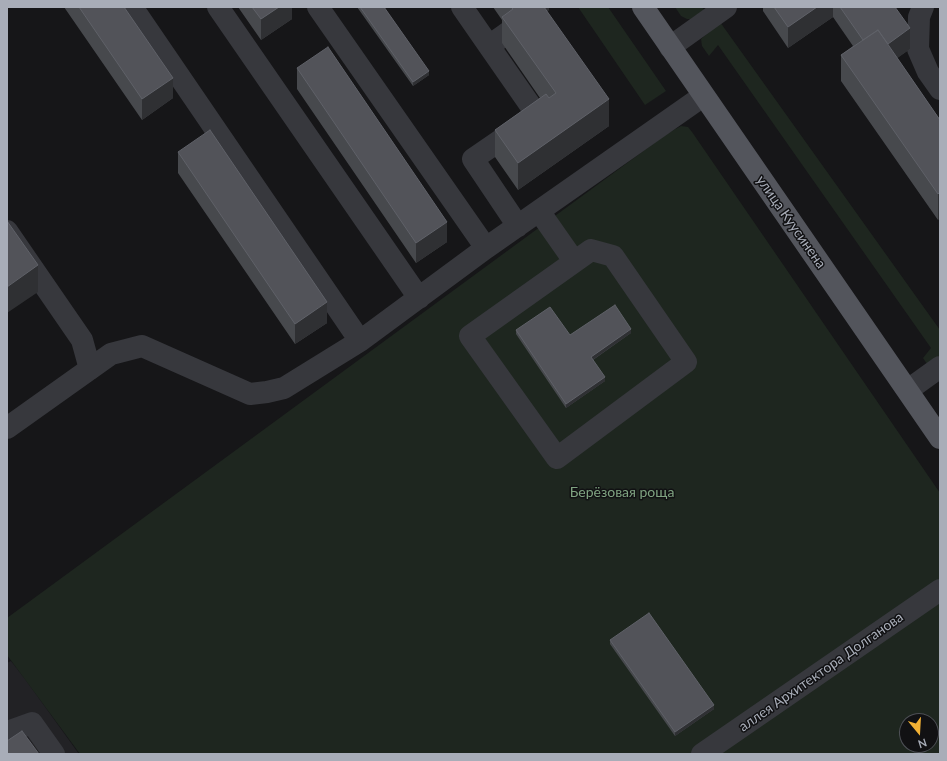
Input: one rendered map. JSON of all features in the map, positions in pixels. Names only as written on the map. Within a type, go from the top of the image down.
[{"type":"main road","name":"улица Куусинена","points":[[643,7],[940,438]]},
{"type":"street","points":[[132,7],[360,341]]},
{"type":"street","points":[[218,7],[419,298]]},
{"type":"street","points":[[318,7],[486,248]]},
{"type":"street","points":[[462,7],[537,115],[473,159],[518,226]]},
{"type":"street","points":[[670,47],[726,7]]},
{"type":"street","points":[[923,7],[919,17],[918,49],[928,72],[940,89]]},
{"type":"street","points":[[489,46],[510,31]]},
{"type":"street","points":[[7,428],[111,354],[142,346],[250,394],[284,388],[360,341],[486,248],[703,96]]},
{"type":"street","points":[[539,211],[574,261]]},
{"type":"street","points":[[7,231],[82,340],[90,369]]},
{"type":"street","points":[[591,250],[613,256],[686,362],[557,458],[470,336],[574,261],[591,250]]},
{"type":"street","points":[[908,390],[940,367]]},
{"type":"street","name":"аллея Архитектора Долганова","points":[[702,754],[940,590]]},
{"type":"street","points":[[7,732],[32,723],[54,754]]},
{"type":"shaded area","points":[[11,661],[79,754],[7,754],[7,663]]},
{"type":"green space","points":[[578,7],[608,7],[666,91],[645,105]]},
{"type":"green space","points":[[675,7],[702,7],[704,10],[691,19],[687,19],[681,16]]},
{"type":"green space","points":[[720,22],[940,330],[940,355],[929,367],[923,358],[931,348],[718,45],[709,56],[702,46],[701,39]]},
{"type":"green space","name":"Берёзовая роща","points":[[681,126],[688,127],[940,493],[940,754],[80,754],[7,655],[7,618],[668,133]]},
{"type":"building","points":[[79,7],[124,7],[173,78],[142,99]]},
{"type":"building","points":[[252,7],[279,7],[261,19]]},
{"type":"building","points":[[360,7],[384,7],[429,71],[413,82]]},
{"type":"building","points":[[511,7],[544,7],[609,99],[518,163],[495,130],[546,94],[549,98],[556,93],[502,17],[513,9]]},
{"type":"building","points":[[774,7],[817,7],[788,27]]},
{"type":"building","points":[[840,7],[895,7],[910,28],[888,44],[878,30],[863,40]]},
{"type":"building","points":[[878,30],[940,120],[940,192],[938,194],[841,55]]},
{"type":"building","points":[[328,47],[447,222],[416,243],[297,68]]},
{"type":"building","points":[[210,130],[327,302],[295,324],[178,152]]},
{"type":"building","points":[[7,221],[38,265],[7,287]]},
{"type":"building","points":[[615,305],[631,329],[591,357],[605,377],[566,404],[516,330],[550,307],[570,335]]},
{"type":"building","points":[[649,613],[714,705],[675,732],[610,640]]},
{"type":"building","points":[[22,731],[39,754],[7,754],[7,741]]}]
